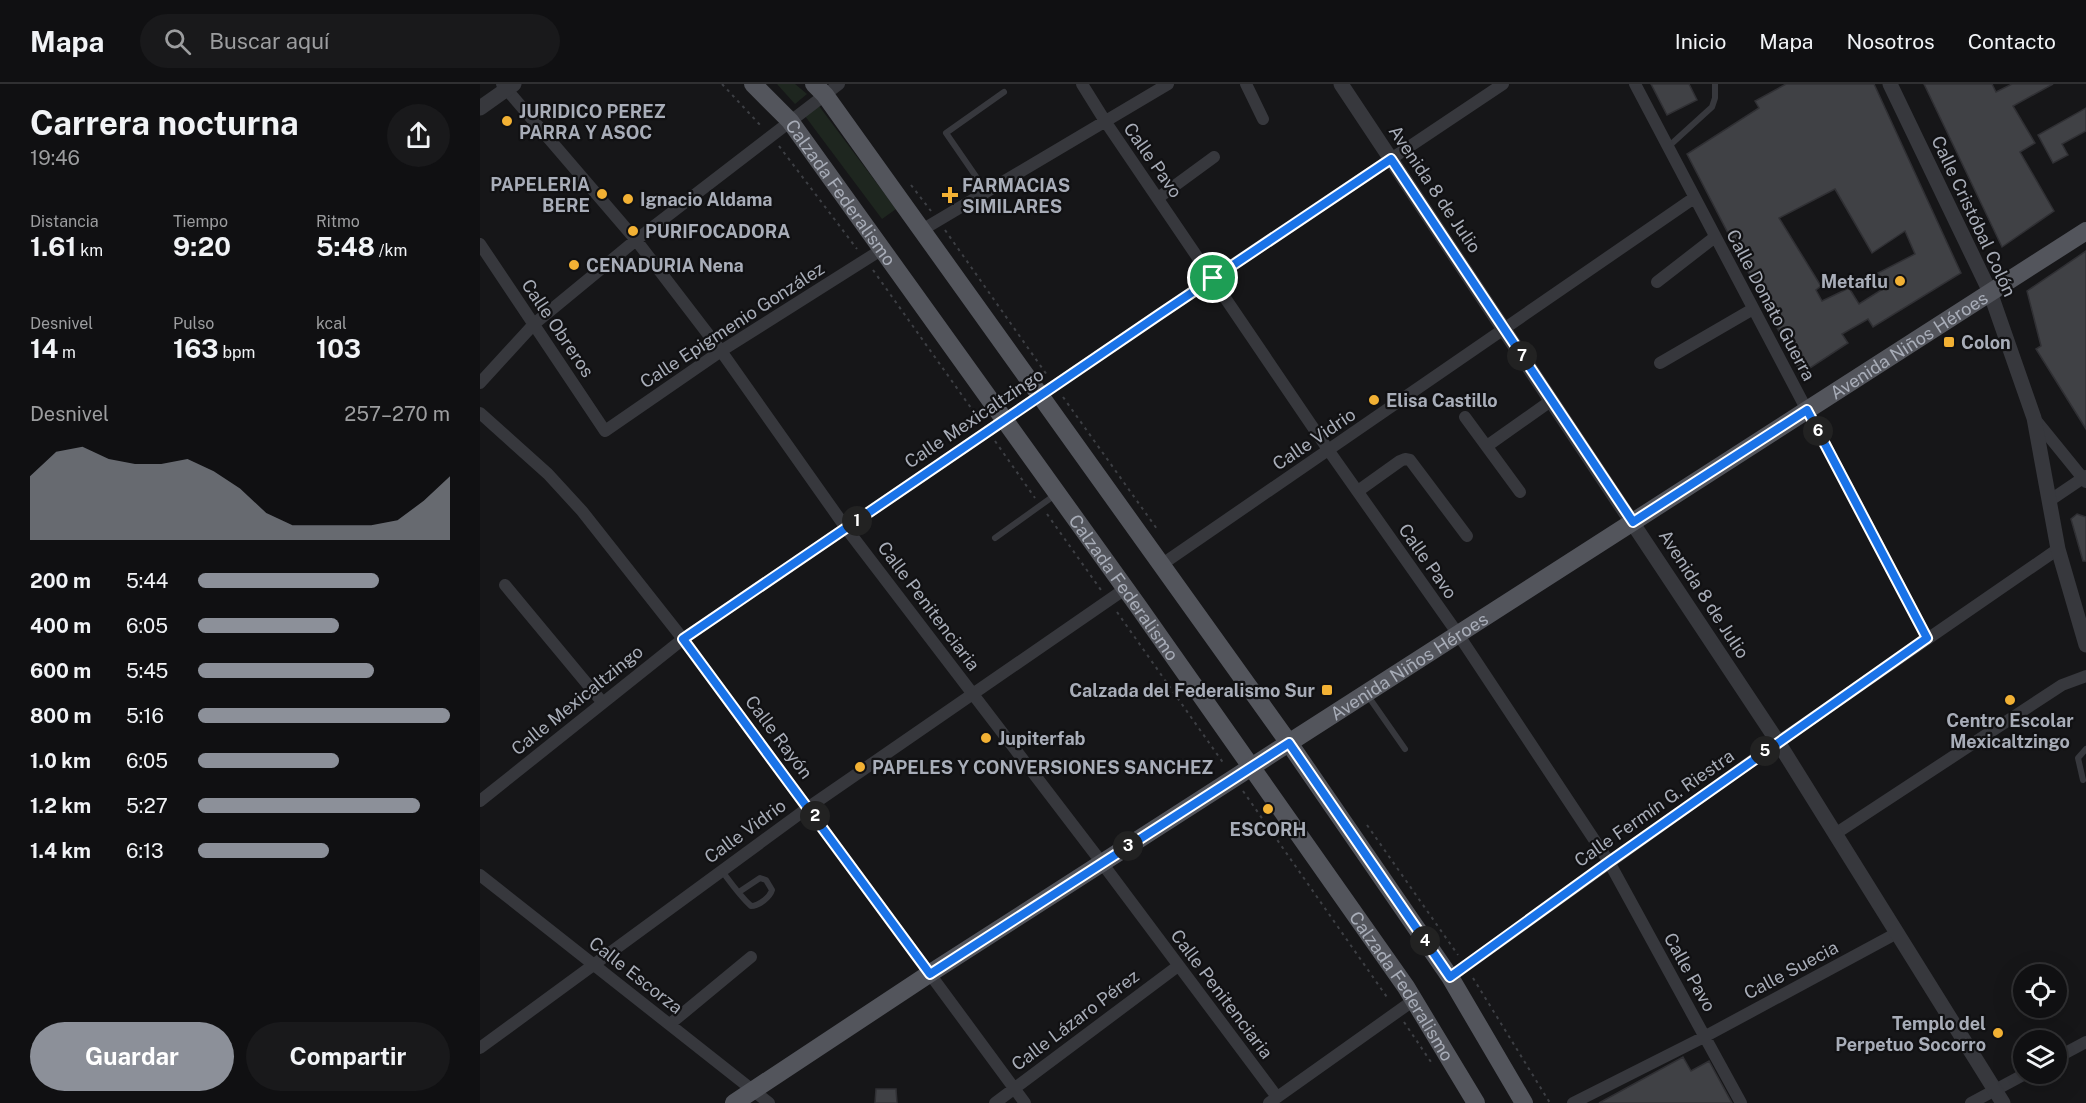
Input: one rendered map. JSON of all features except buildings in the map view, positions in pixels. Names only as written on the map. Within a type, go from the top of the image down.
[{"type":"main road","name":"Calzada Federalismo","points":[[753,84],[790,122],[873,255],[1004,421],[1125,589],[1414,1000],[1476,1103]]},
{"type":"main road","points":[[822,86],[922,230],[1289,743],[1450,977],[1524,1103]]},
{"type":"main road","name":"Avenida Niños Héroes","points":[[734,1103],[1102,863],[2086,231]]},
{"type":"street","name":"Calle Pavo","points":[[1082,84],[1329,450],[1458,634],[1609,862],[1741,1103]]},
{"type":"street","points":[[922,230],[1168,84]]},
{"type":"street","points":[[1246,84],[1263,119]]},
{"type":"street","name":"Avenida 8 de Julio","points":[[1341,84],[1778,742],[1999,1096]]},
{"type":"street","name":"Calle Mexicaltzingo","points":[[480,801],[683,639],[1040,395],[1503,84]]},
{"type":"street","name":"Calle Donato Guerra","points":[[1635,84],[1927,638]]},
{"type":"street","name":"Calle Cristóbal Colón","points":[[1890,84],[1990,292],[2034,418],[2058,549],[2086,645]]},
{"type":"street","points":[[480,108],[508,86]]},
{"type":"street","name":"Calle Penitenciaria","points":[[508,86],[636,240],[721,351],[846,528],[1102,863],[1273,1100]]},
{"type":"street","points":[[480,383],[534,324],[636,240],[790,122],[822,86]]},
{"type":"street","points":[[1158,198],[1214,157]]},
{"type":"street","name":"Calle Vidrio","points":[[1161,565],[1694,198]]},
{"type":"street","points":[[1657,282],[1715,237]]},
{"type":"street","name":"Calle Obreros","points":[[480,244],[605,431]]},
{"type":"street","name":"Calle Epigmenio González","points":[[605,431],[721,351],[873,255]]},
{"type":"street","points":[[1660,363],[1753,309]]},
{"type":"street","points":[[1487,446],[1551,400]]},
{"type":"street","name":"Calle Rayón","points":[[480,413],[548,474],[582,511],[683,639],[1025,1103]]},
{"type":"street","points":[[1465,417],[1520,492]]},
{"type":"street","points":[[2034,418],[2085,479],[2049,501]]},
{"type":"street","points":[[1358,491],[1400,461],[1410,460],[1467,536]]},
{"type":"street","name":"Calle Fermín G. Riestra","points":[[1450,977],[1778,742],[2058,549]]},
{"type":"street","points":[[505,585],[603,703]]},
{"type":"street","name":"Calle Vidrio","points":[[480,1048],[808,807],[1125,589]]},
{"type":"street","points":[[1835,834],[2062,686],[2086,676]]},
{"type":"street","name":"Calle Escorza","points":[[480,875],[770,1103]]},
{"type":"street","name":"Calle Suecia","points":[[1573,1103],[1704,1037],[1897,933]]},
{"type":"street","points":[[670,1024],[751,957]]},
{"type":"street","name":"Calle Lázaro Pérez","points":[[995,1103],[1178,966]]},
{"type":"street","points":[[1273,1100],[1414,1000]]},
{"type":"street","points":[[2067,1052],[2086,1042]]},
{"type":"street","points":[[1971,1103],[1999,1096],[2013,1084]]},
{"type":"lane","points":[[1668,147],[1712,107],[1715,98],[1715,84]]},
{"type":"lane","points":[[986,191],[946,133],[1004,92]]},
{"type":"lane","points":[[995,538],[1057,494]]},
{"type":"lane","points":[[1366,693],[1405,749]]},
{"type":"lane","points":[[2083,780],[2078,758],[2086,749]]},
{"type":"lane","points":[[722,871],[739,892],[749,904],[754,906],[769,896],[772,890],[766,880],[760,878],[739,892]]},
{"type":"path","points":[[722,84],[771,136],[873,255],[988,432],[1234,778],[1437,1071]]},
{"type":"shaded area","points":[[777,84],[795,84],[807,94],[795,104]]},
{"type":"shaded area","points":[[819,106],[896,209],[882,219],[805,116]]},
{"type":"place","name":"JURIDICO PEREZ PARRA Y ASOC","points":[[507,121]]},
{"type":"place","name":"PAPELERIA BERE","points":[[602,194]]},
{"type":"place","name":"FARMACIAS SIMILARES","points":[[950,195]]},
{"type":"place","name":"Ignacio Aldama","points":[[628,199]]},
{"type":"place","name":"PURIFOCADORA","points":[[633,231]]},
{"type":"place","name":"CENADURIA Nena","points":[[574,265]]},
{"type":"place","name":"Metaflu","points":[[1900,281]]},
{"type":"place","name":"Colon","points":[[1949,342]]},
{"type":"place","name":"Elisa Castillo","points":[[1374,400]]},
{"type":"place","name":"Calzada del Federalismo Sur","points":[[1327,690]]},
{"type":"place","name":"Centro Escolar Mexicaltzingo","points":[[2010,700]]},
{"type":"place","name":"Jupiterfab","points":[[986,738]]},
{"type":"place","name":"PAPELES Y CONVERSIONES SANCHEZ","points":[[860,767]]},
{"type":"place","name":"ESCORH","points":[[1268,809]]},
{"type":"place","name":"Templo del Perpetuo Socorro","points":[[1998,1033]]},
{"type":"route","points":[[1391,159],[1633,522],[1807,410],[1927,638],[1450,977],[1289,743],[930,974],[683,639],[1213,278],[1391,159]]}]
